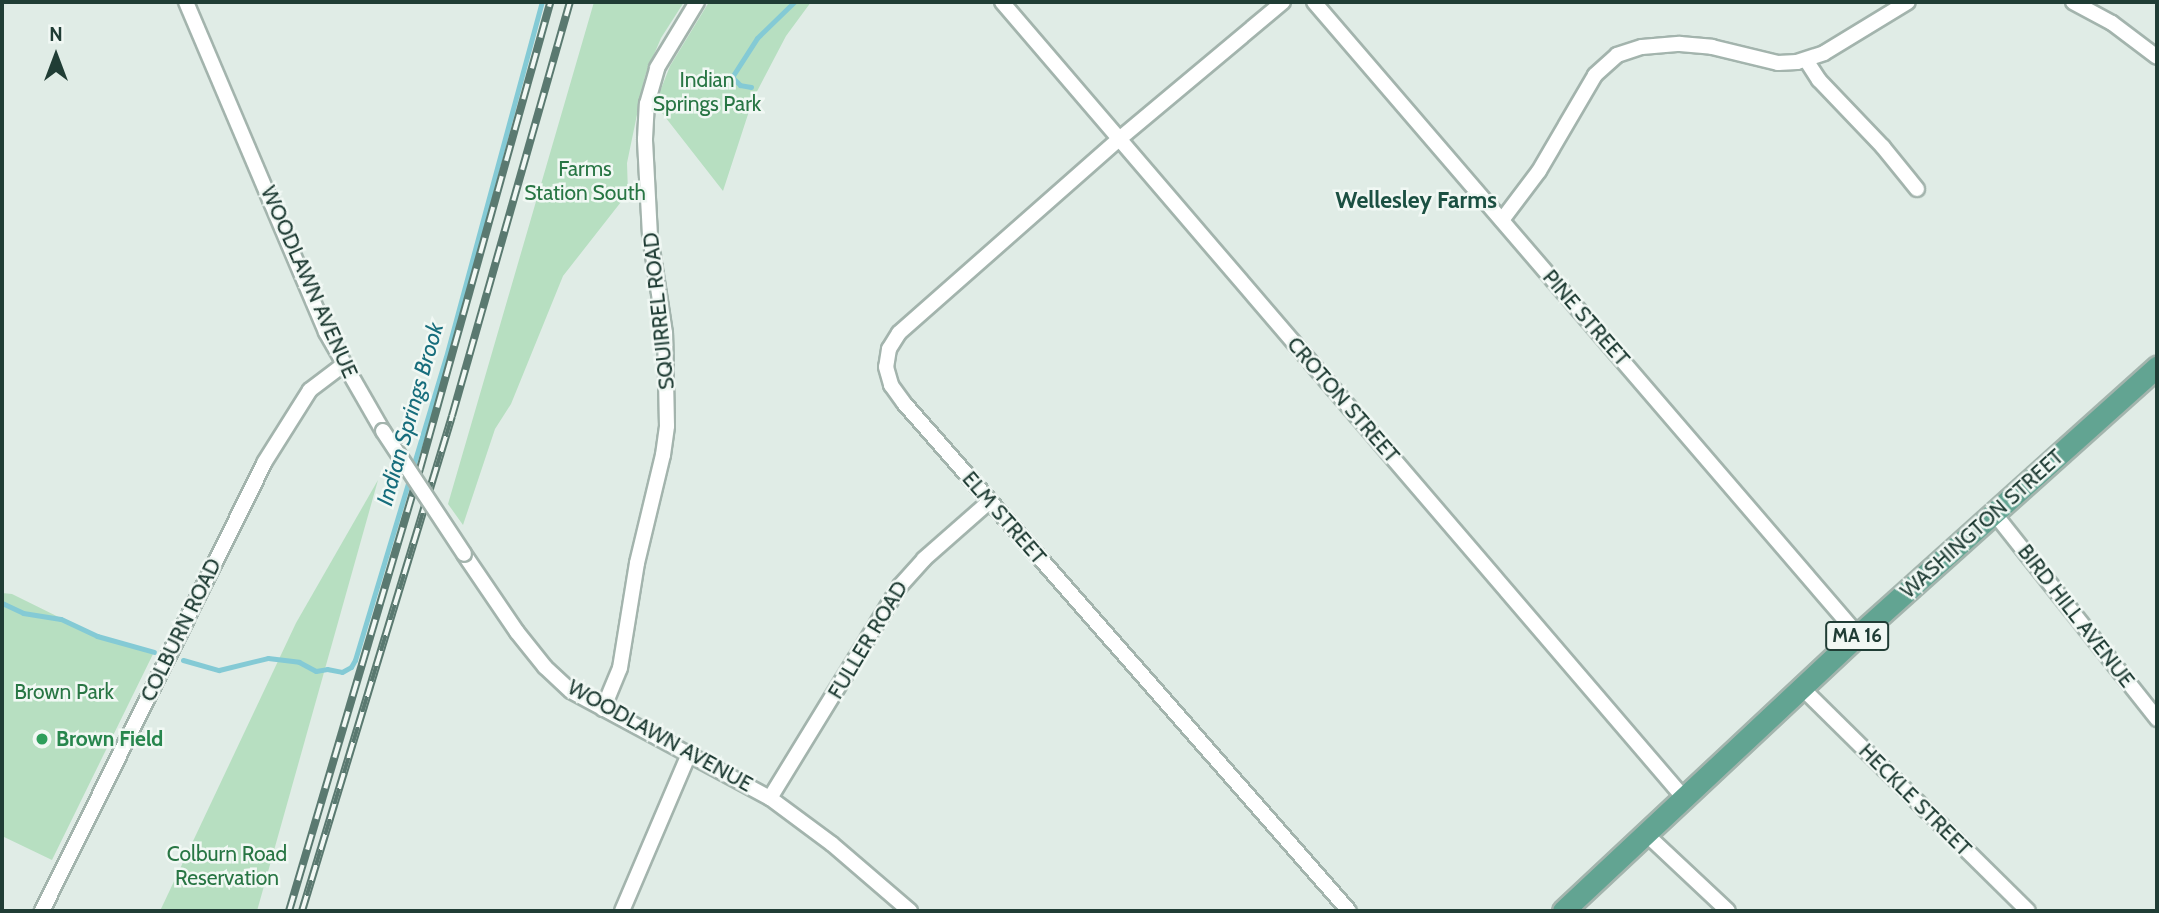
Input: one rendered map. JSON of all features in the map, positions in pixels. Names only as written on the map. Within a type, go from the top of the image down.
[{"type":"main road","name":"WASHINGTON STREET","points":[[1563,911],[1858,635],[2157,367]]},
{"type":"street","name":"WOODLAWN AVENUE","points":[[186,2],[343,365],[383,431],[517,632],[545,667],[571,691],[770,798],[826,839],[910,911]]},
{"type":"street","name":"SQUIRREL ROAD","points":[[603,709],[620,667],[637,563],[663,455],[667,426],[665,332],[650,236],[646,104],[657,68],[697,2]]},
{"type":"street","name":"CROTON STREET","points":[[1002,2],[1684,799]]},
{"type":"street","points":[[1119,139],[1283,2]]},
{"type":"street","name":"PINE STREET","points":[[1314,2],[1858,635]]},
{"type":"street","points":[[1502,220],[1539,171],[1595,75],[1617,55],[1651,46],[1681,44],[1712,47],[1778,62],[1806,60],[1834,48],[1908,2]]},
{"type":"street","points":[[2073,2],[2112,23],[2157,57]]},
{"type":"street","points":[[1806,60],[1824,85],[1884,148],[1917,189]]},
{"type":"street","name":"ELM STREET","points":[[1119,139],[899,333],[888,349],[886,367],[891,385],[1349,911]]},
{"type":"street","name":"COLBURN ROAD","points":[[42,911],[264,463],[310,390],[343,365]]},
{"type":"street","name":"FULLER ROAD","points":[[770,798],[900,586],[924,559],[990,501]]},
{"type":"street","name":"BIRD HILL AVENUE","points":[[1994,513],[2157,719]]},
{"type":"street","name":"HECKLE STREET","points":[[1802,688],[2028,911]]},
{"type":"street","points":[[622,911],[689,754]]},
{"type":"street","points":[[1646,834],[1728,911]]},
{"type":"green space","name":"Farms Station South","points":[[594,2],[684,2],[661,38],[645,76],[627,163],[628,193],[563,276],[511,404],[495,429],[463,525],[448,504]]},
{"type":"green space","name":"Indian Springs Park","points":[[709,2],[811,2],[786,36],[753,99],[723,191],[655,104],[670,66]]},
{"type":"green space","name":"Colburn Road Reservation","points":[[378,480],[257,911],[160,911],[296,623]]},
{"type":"green space","name":"Brown Park","points":[[2,593],[12,594],[97,636],[154,652],[52,860],[2,836]]},
{"type":"waterway","name":"Indian Springs Brook","points":[[183,660],[219,670],[268,658],[299,662],[316,671],[327,669],[342,672],[351,667],[355,660],[446,357],[542,2]]},
{"type":"waterway","points":[[751,87],[740,85],[732,77],[757,38],[794,2]]},
{"type":"waterway","name":"Indian Springs Brook","points":[[2,603],[23,613],[61,619],[97,636],[154,652]]},
{"type":"railway","points":[[289,911],[420,469],[550,2]]},
{"type":"railway","points":[[302,911],[452,416],[570,2]]},
{"type":"place","name":"Brown Field","points":[[42,739]]},
{"type":"district","name":"Wellesley Farms","points":[[1416,200]]}]
